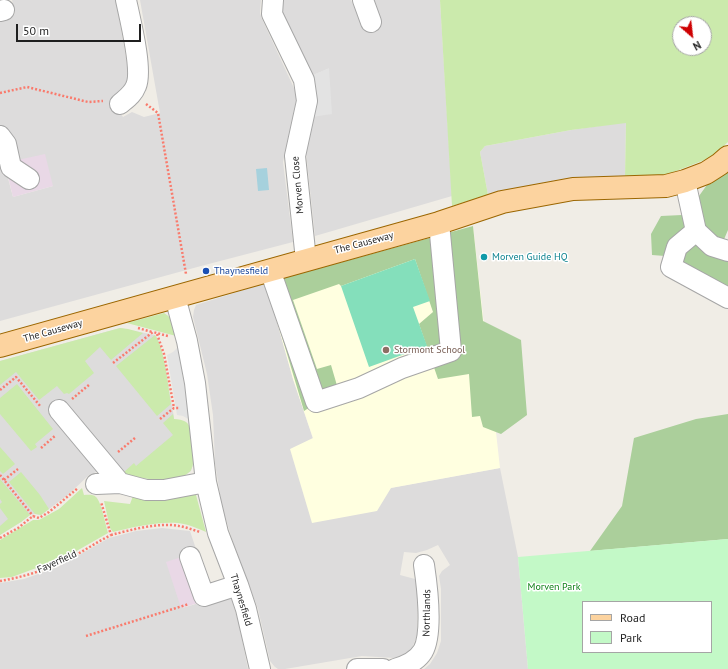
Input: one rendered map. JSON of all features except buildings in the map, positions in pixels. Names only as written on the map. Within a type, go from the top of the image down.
[{"type":"main road","name":"The Causeway","points":[[0,346],[439,223],[502,202],[574,189],[666,186],[706,173],[728,157]]},
{"type":"street","points":[[126,0],[138,63],[137,85],[126,99]]},
{"type":"street","name":"Morven Close","points":[[273,0],[272,14],[304,80],[307,101],[294,156],[306,260]]},
{"type":"street","points":[[363,0],[371,22]]},
{"type":"street","points":[[0,136],[6,144],[11,167],[29,179]]},
{"type":"street","points":[[685,181],[696,231],[712,246],[728,251]]},
{"type":"street","points":[[270,270],[316,402],[359,388],[402,368],[451,351],[439,223]]},
{"type":"street","points":[[696,231],[677,247],[671,267],[728,298]]},
{"type":"street","name":"Thaynesfield","points":[[183,295],[187,341],[198,405],[206,482],[218,533],[246,609],[260,669]]},
{"type":"street","points":[[52,411],[104,464],[120,483]]},
{"type":"street","points":[[96,484],[120,483],[146,490],[164,490],[206,482]]},
{"type":"street","points":[[190,557],[204,596],[238,586]]},
{"type":"street","name":"Northlands","points":[[395,669],[410,664],[417,658],[423,651],[426,642],[428,629],[427,584],[424,565]]},
{"type":"street","points":[[357,669],[383,669]]},
{"type":"path","points":[[0,93],[27,87],[88,102],[126,99],[158,113],[186,273],[183,295]]},
{"type":"path","points":[[114,363],[153,332],[187,341]]},
{"type":"path","points":[[157,333],[164,354],[174,408]]},
{"type":"path","points":[[0,390],[16,377],[52,411],[90,384]]},
{"type":"path","points":[[160,419],[174,408],[198,405]]},
{"type":"path","points":[[41,448],[60,431]]},
{"type":"path","points":[[104,464],[135,438]]},
{"type":"path","points":[[4,480],[18,469]]},
{"type":"path","points":[[0,475],[33,516],[39,518],[49,512],[83,484],[96,484],[110,535]]},
{"type":"path","points":[[0,538],[18,528],[33,516]]},
{"type":"path","name":"Fayerfield","points":[[0,580],[24,576],[56,565],[110,535],[130,530],[167,525],[179,526],[206,533],[218,533]]},
{"type":"path","points":[[86,636],[195,602],[204,596]]},
{"type":"shaded area","points":[[12,0],[116,0],[128,69],[128,79],[124,87],[111,98],[123,117],[132,112],[144,117],[160,113],[140,0],[261,0],[260,13],[262,19],[297,97],[283,162],[293,242],[0,321],[0,148],[13,197],[53,186],[13,161],[0,134],[0,22],[8,19],[15,13]]},
{"type":"shaded area","points":[[282,0],[351,0],[356,10],[370,0],[440,0],[452,196],[315,236],[305,143],[328,69],[311,76],[280,10]]},
{"type":"shaded area","points":[[329,68],[332,114],[312,117],[311,76]]},
{"type":"shaded area","points":[[626,122],[625,177],[561,179],[488,195],[480,152],[485,146],[571,130]]},
{"type":"shaded area","points":[[1,148],[13,161],[45,154],[53,186],[13,197]]},
{"type":"shaded area","name":"Stormont School","points":[[473,226],[500,468],[391,488],[377,511],[312,523],[290,449],[313,438],[293,379],[266,283]]},
{"type":"shaded area","points":[[266,283],[293,379],[313,439],[390,488],[500,468],[518,557],[528,669],[424,669],[430,664],[437,653],[441,641],[441,589],[439,576],[442,571],[450,565],[438,545],[416,553],[404,552],[400,575],[415,579],[418,587],[417,636],[412,648],[404,655],[394,658],[362,656],[285,669],[278,669],[270,661],[258,609],[233,542],[222,507],[215,463],[213,415],[207,374],[193,317],[196,305]]},
{"type":"shaded area","points":[[120,328],[155,335],[158,339],[174,419],[186,422],[193,464],[191,471],[185,475],[151,480],[99,471],[89,475],[69,494],[41,515],[30,515],[0,535],[0,361]]},
{"type":"shaded area","points":[[178,347],[190,420],[183,416],[177,415],[167,355]]},
{"type":"shaded area","points":[[162,528],[190,531],[197,552],[182,608],[230,594],[239,624],[248,669],[0,669],[0,583],[24,579],[58,567],[109,538],[136,531]]},
{"type":"shaded area","points":[[197,552],[212,599],[181,608],[166,562]]},
{"type":"green space","points":[[440,0],[728,0],[728,142],[712,157],[666,175],[625,177],[626,123],[571,130],[485,146],[480,152],[488,195],[452,206]]},
{"type":"green space","points":[[728,169],[728,230],[722,244],[728,252],[728,288],[665,256],[652,255],[651,234],[661,216],[682,215],[694,203],[709,182]]},
{"type":"green space","points":[[473,226],[483,321],[521,340],[527,415],[501,434],[483,427],[480,416],[472,417],[469,374],[438,379],[419,324],[433,312],[415,259],[341,286],[339,284],[293,300],[317,369],[331,365],[338,389],[304,411],[266,283]]},
{"type":"green space","points":[[415,259],[430,301],[413,307],[427,346],[369,367],[341,286]]},
{"type":"green space","points":[[164,313],[172,320],[176,336],[127,323]]},
{"type":"green space","points":[[120,328],[143,333],[111,360],[100,347],[85,361],[94,373],[69,394],[64,394],[57,386],[39,400],[16,372],[0,385],[0,361]]},
{"type":"green space","points":[[155,335],[164,358],[171,404],[157,416],[116,366]]},
{"type":"green space","points":[[17,384],[53,429],[35,444],[37,447],[31,451],[0,414],[0,398]]},
{"type":"green space","points":[[173,414],[174,419],[186,422],[191,431],[194,453],[191,471],[180,477],[165,480],[125,475],[124,472],[134,463],[136,466],[173,435],[163,423]]},
{"type":"green space","points":[[728,414],[728,539],[590,551],[622,506],[634,438],[696,419]]},
{"type":"green space","points":[[0,447],[15,464],[3,474],[0,471]]},
{"type":"green space","points":[[21,472],[40,495],[49,509],[41,515],[35,514],[9,482]]},
{"type":"green space","points":[[0,479],[30,515],[0,535],[0,526],[8,519],[0,508],[0,504],[2,502],[0,499]]},
{"type":"green space","points":[[82,488],[84,495],[93,495],[98,499],[108,533],[66,557],[12,577],[0,578],[0,540],[33,520],[39,520],[59,509]]},
{"type":"green space","points":[[189,493],[196,495],[206,532],[180,523],[150,524],[113,532],[110,528],[104,501],[130,504],[133,496]]},
{"type":"green space","name":"Morven Park","points":[[728,539],[728,669],[528,669],[518,557]]},
{"type":"water","points":[[267,168],[269,190],[258,191],[256,169]]},
{"type":"place","name":"Morven Guide HQ","points":[[484,257]]},
{"type":"place","name":"Thaynesfield","points":[[206,271]]},
{"type":"place","name":"Stormont School","points":[[386,350]]}]
